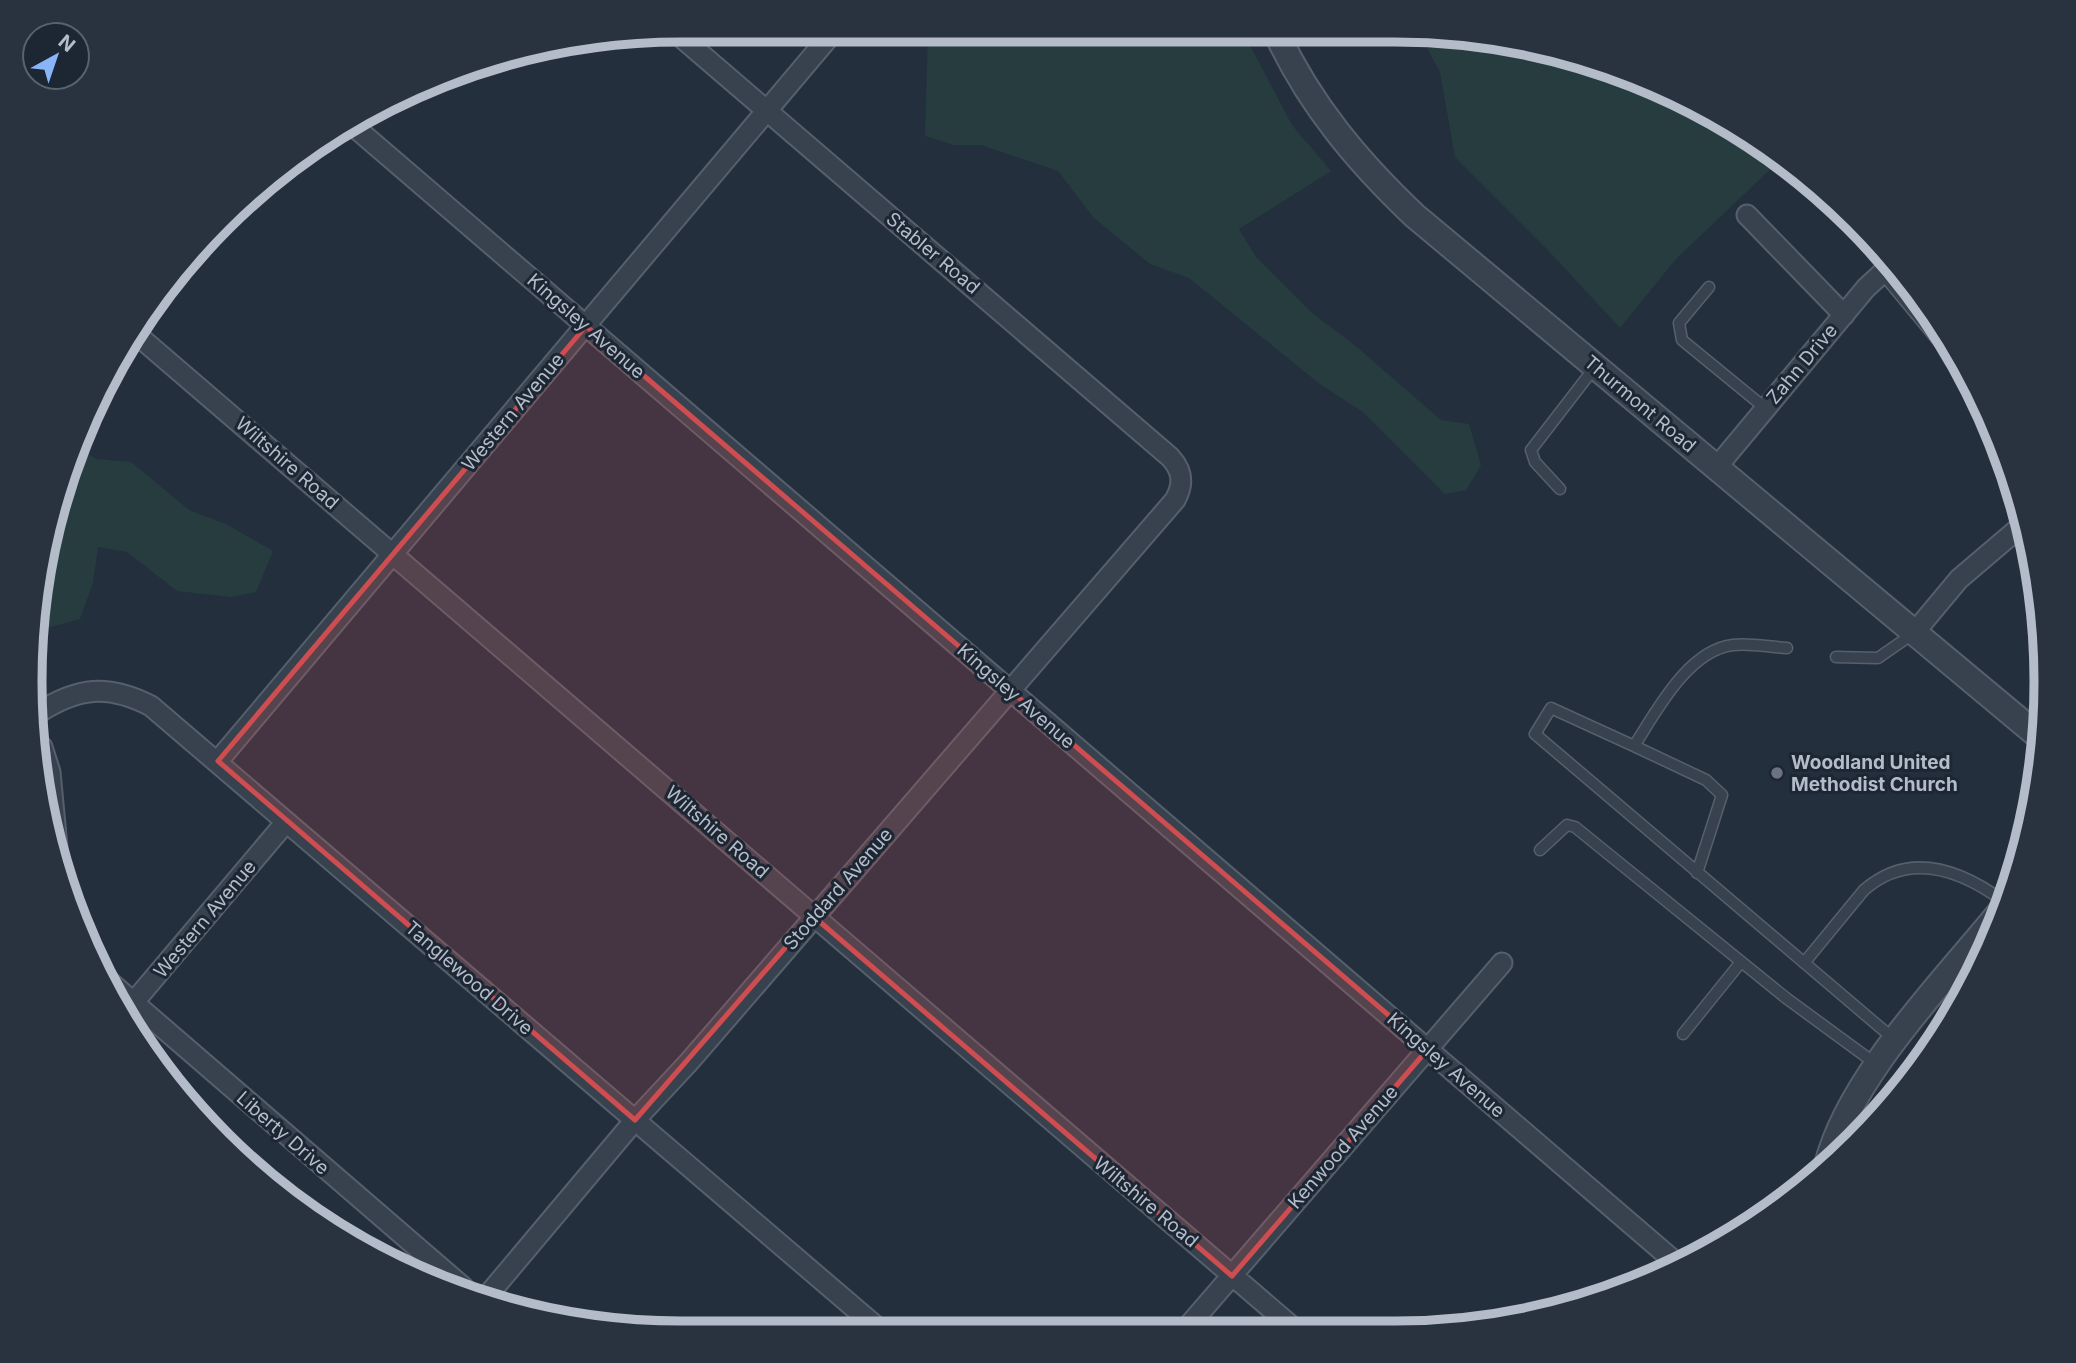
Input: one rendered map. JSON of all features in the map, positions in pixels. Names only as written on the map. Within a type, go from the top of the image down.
[{"type":"street","name":"Stabler Road","points":[[686,42],[1170,457],[1179,467],[1181,480]]},
{"type":"street","name":"Western Avenue","points":[[218,761],[394,556],[824,42]]},
{"type":"street","name":"Thurmont Road","points":[[1281,42],[1317,106],[1347,146],[1383,186],[1595,367],[2032,732]]},
{"type":"street","name":"Kingsley Avenue","points":[[358,130],[1670,1258]]},
{"type":"street","points":[[1747,215],[1844,315]]},
{"type":"street","name":"Zahn Drive","points":[[1716,468],[1884,271]]},
{"type":"street","name":"Wiltshire Road","points":[[142,339],[1285,1321]]},
{"type":"street","name":"Stoddard Avenue","points":[[491,1291],[635,1120],[1175,500],[1182,487],[1181,480]]},
{"type":"street","points":[[1914,633],[1959,579],[2016,531]]},
{"type":"street","name":"Tanglewood Drive","points":[[43,710],[62,698],[94,690],[114,691],[151,706],[870,1321]]},
{"type":"street","points":[[47,762],[52,795]]},
{"type":"street","name":"Western Avenue","points":[[131,1006],[286,822]]},
{"type":"street","points":[[1856,1122],[1876,1065],[1974,951]]},
{"type":"street","name":"Kenwood Avenue","points":[[1193,1321],[1502,963]]},
{"type":"street","name":"Liberty Drive","points":[[138,1017],[452,1278]]},
{"type":"lane","points":[[1709,287],[1679,323],[1682,340],[1765,408]]},
{"type":"lane","points":[[1560,489],[1535,462],[1531,450],[1595,367]]},
{"type":"lane","points":[[1836,657],[1878,658],[1914,633]]},
{"type":"lane","points":[[1634,746],[1673,686],[1714,650],[1732,645],[1787,649]]},
{"type":"lane","points":[[1698,873],[1722,795],[1706,780],[1551,708],[1535,734],[1895,1041]]},
{"type":"lane","points":[[1539,850],[1567,825],[1575,827],[1741,962],[1876,1065]]},
{"type":"lane","points":[[1804,963],[1864,890],[1875,880],[1900,868],[1926,867],[1966,878],[1996,897]]},
{"type":"lane","points":[[1683,1034],[1741,962]]},
{"type":"highlighted area","points":[[586,326],[1428,1049],[1232,1276],[813,916],[635,1120],[218,761]]},
{"type":"green space","points":[[928,42],[1248,42],[1292,125],[1331,171],[1239,229],[1256,257],[1313,314],[1351,342],[1441,420],[1469,424],[1481,465],[1466,490],[1445,494],[1363,412],[1321,385],[1189,278],[1150,264],[1093,217],[1058,171],[981,145],[954,145],[925,136]]},
{"type":"green space","points":[[1424,43],[1478,47],[1560,64],[1600,76],[1677,108],[1773,166],[1676,259],[1620,328],[1544,246],[1455,157],[1440,72]]},
{"type":"green space","points":[[85,452],[96,459],[131,462],[189,510],[228,525],[273,551],[256,592],[231,597],[177,591],[127,552],[98,547],[93,583],[80,619],[44,629],[54,557],[64,516]]},
{"type":"place","name":"Woodland United Methodist Church","points":[[1777,773]]}]
